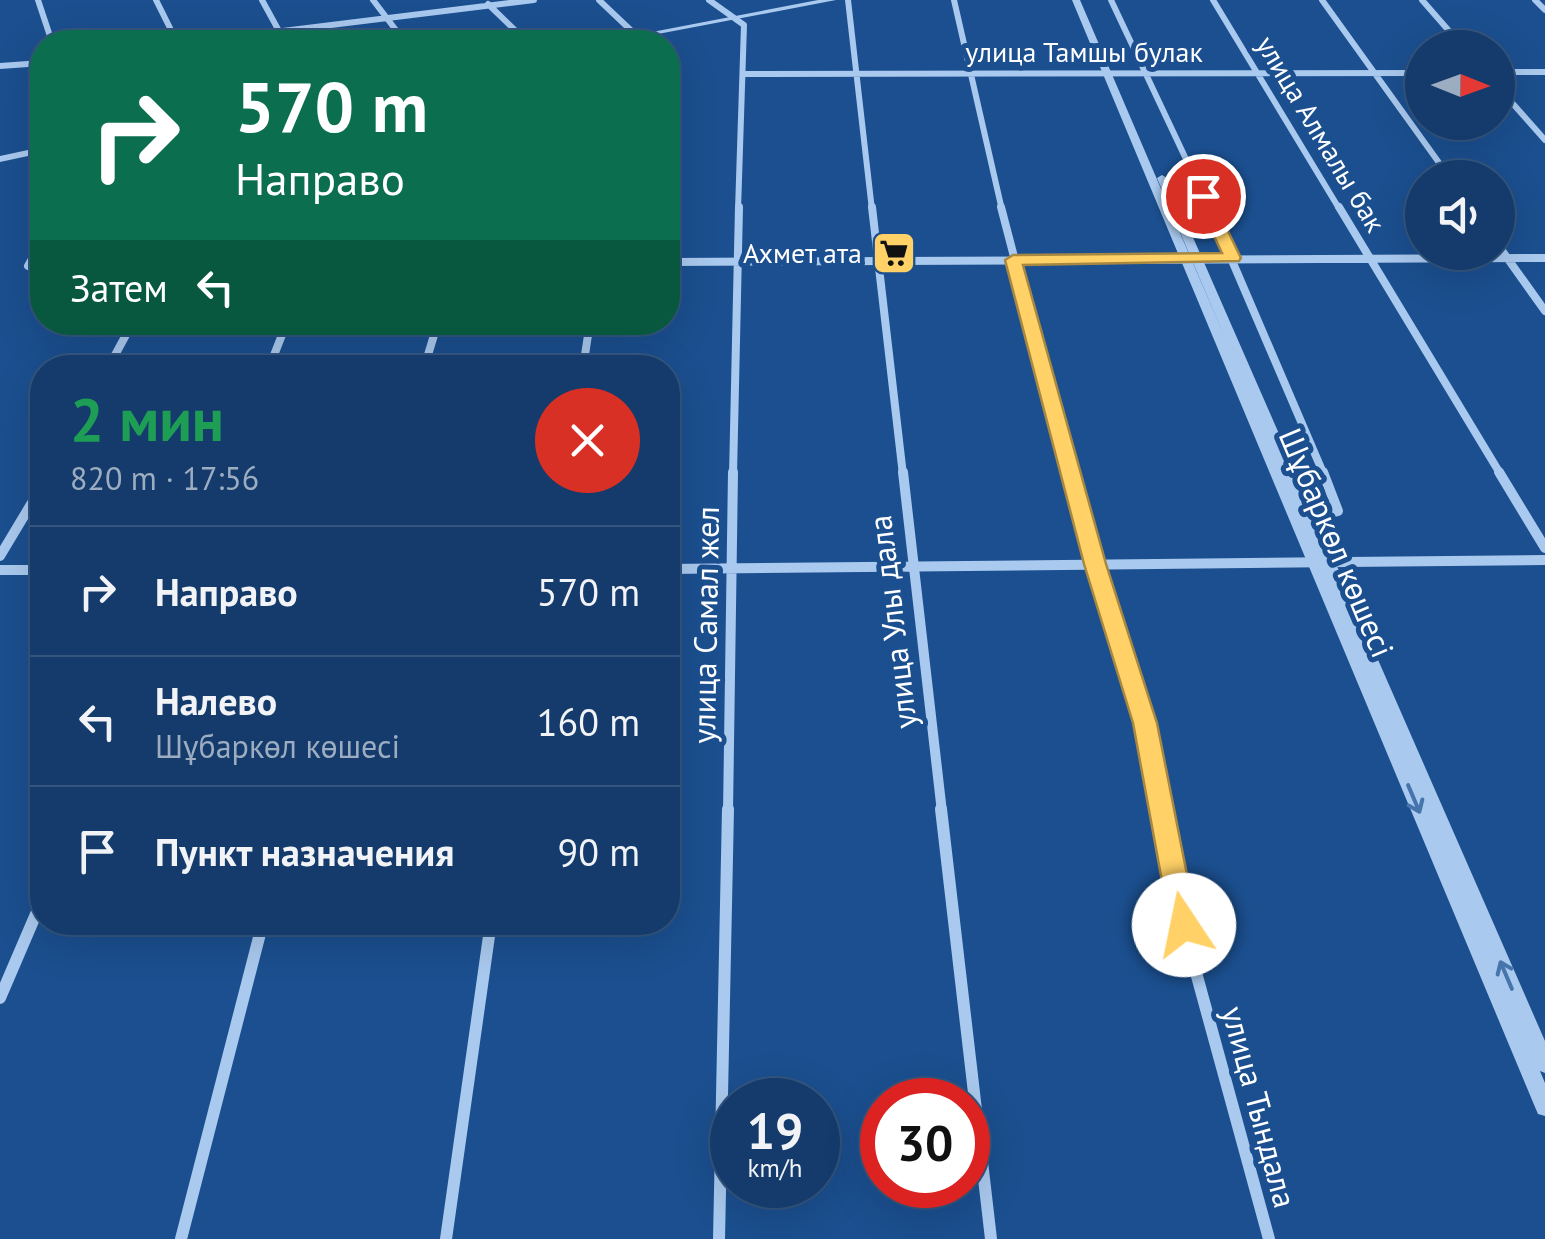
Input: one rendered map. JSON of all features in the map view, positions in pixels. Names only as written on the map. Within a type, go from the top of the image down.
[{"type":"street","points":[[38,0],[48,30]]},
{"type":"street","points":[[156,0],[171,30]]},
{"type":"street","points":[[262,0],[278,30]]},
{"type":"street","points":[[373,0],[395,30]]},
{"type":"street","points":[[293,30],[486,2],[534,0]]},
{"type":"street","points":[[599,0],[627,30]]},
{"type":"street","points":[[710,0],[732,19]]},
{"type":"street","points":[[680,30],[832,0]]},
{"type":"street","name":"улица Улы дала","points":[[848,0],[991,1239]]},
{"type":"street","name":"улица Тындала","points":[[954,0],[1013,260],[1095,564],[1145,723],[1184,925],[1269,1239]]},
{"type":"street","name":"Шұбаркөл көшесі","points":[[1076,0],[1111,72]]},
{"type":"street","name":"Шұбаркөл көшесі","points":[[1084,0],[1111,72],[1320,560],[1545,1064]]},
{"type":"street","name":"Шұбаркөл көшесі","points":[[1111,0],[1233,258],[1338,510],[1309,519]]},
{"type":"street","name":"улица Алмалы бак","points":[[1213,0],[1545,548]]},
{"type":"street","points":[[1322,0],[1437,160]]},
{"type":"street","points":[[1422,0],[1448,30]]},
{"type":"street","points":[[1535,0],[1545,10]]},
{"type":"street","points":[[486,2],[515,30]]},
{"type":"street","name":"улица Самал жел","points":[[719,1239],[733,568],[735,261],[746,74],[744,25],[732,19]]},
{"type":"street","points":[[0,66],[30,64]]},
{"type":"street","name":"улица Тамшы булак","points":[[746,74],[1405,72]]},
{"type":"street","points":[[1515,72],[1545,72]]},
{"type":"street","points":[[1515,106],[1545,140]]},
{"type":"street","points":[[0,159],[30,153]]},
{"type":"street","name":"Шұбаркөл көшесі","points":[[1190,258],[1309,519],[1320,560],[1545,1107]]},
{"type":"street","points":[[680,262],[1405,258]]},
{"type":"street","points":[[1515,258],[1545,258]]},
{"type":"street","points":[[1515,269],[1545,310]]},
{"type":"street","points":[[0,556],[30,506]]},
{"type":"street","points":[[680,568],[1545,560]]},
{"type":"street","points":[[0,570],[30,570]]},
{"type":"street","points":[[0,998],[30,928]]},
{"type":"street","points":[[181,1239],[259,935]]},
{"type":"street","points":[[446,1239],[489,935]]},
{"type":"place","name":"Ахмет ата","points":[[894,253]]},
{"type":"route","points":[[1184,925],[1145,723],[1095,564],[1013,260],[1233,258],[1203,196]]}]
